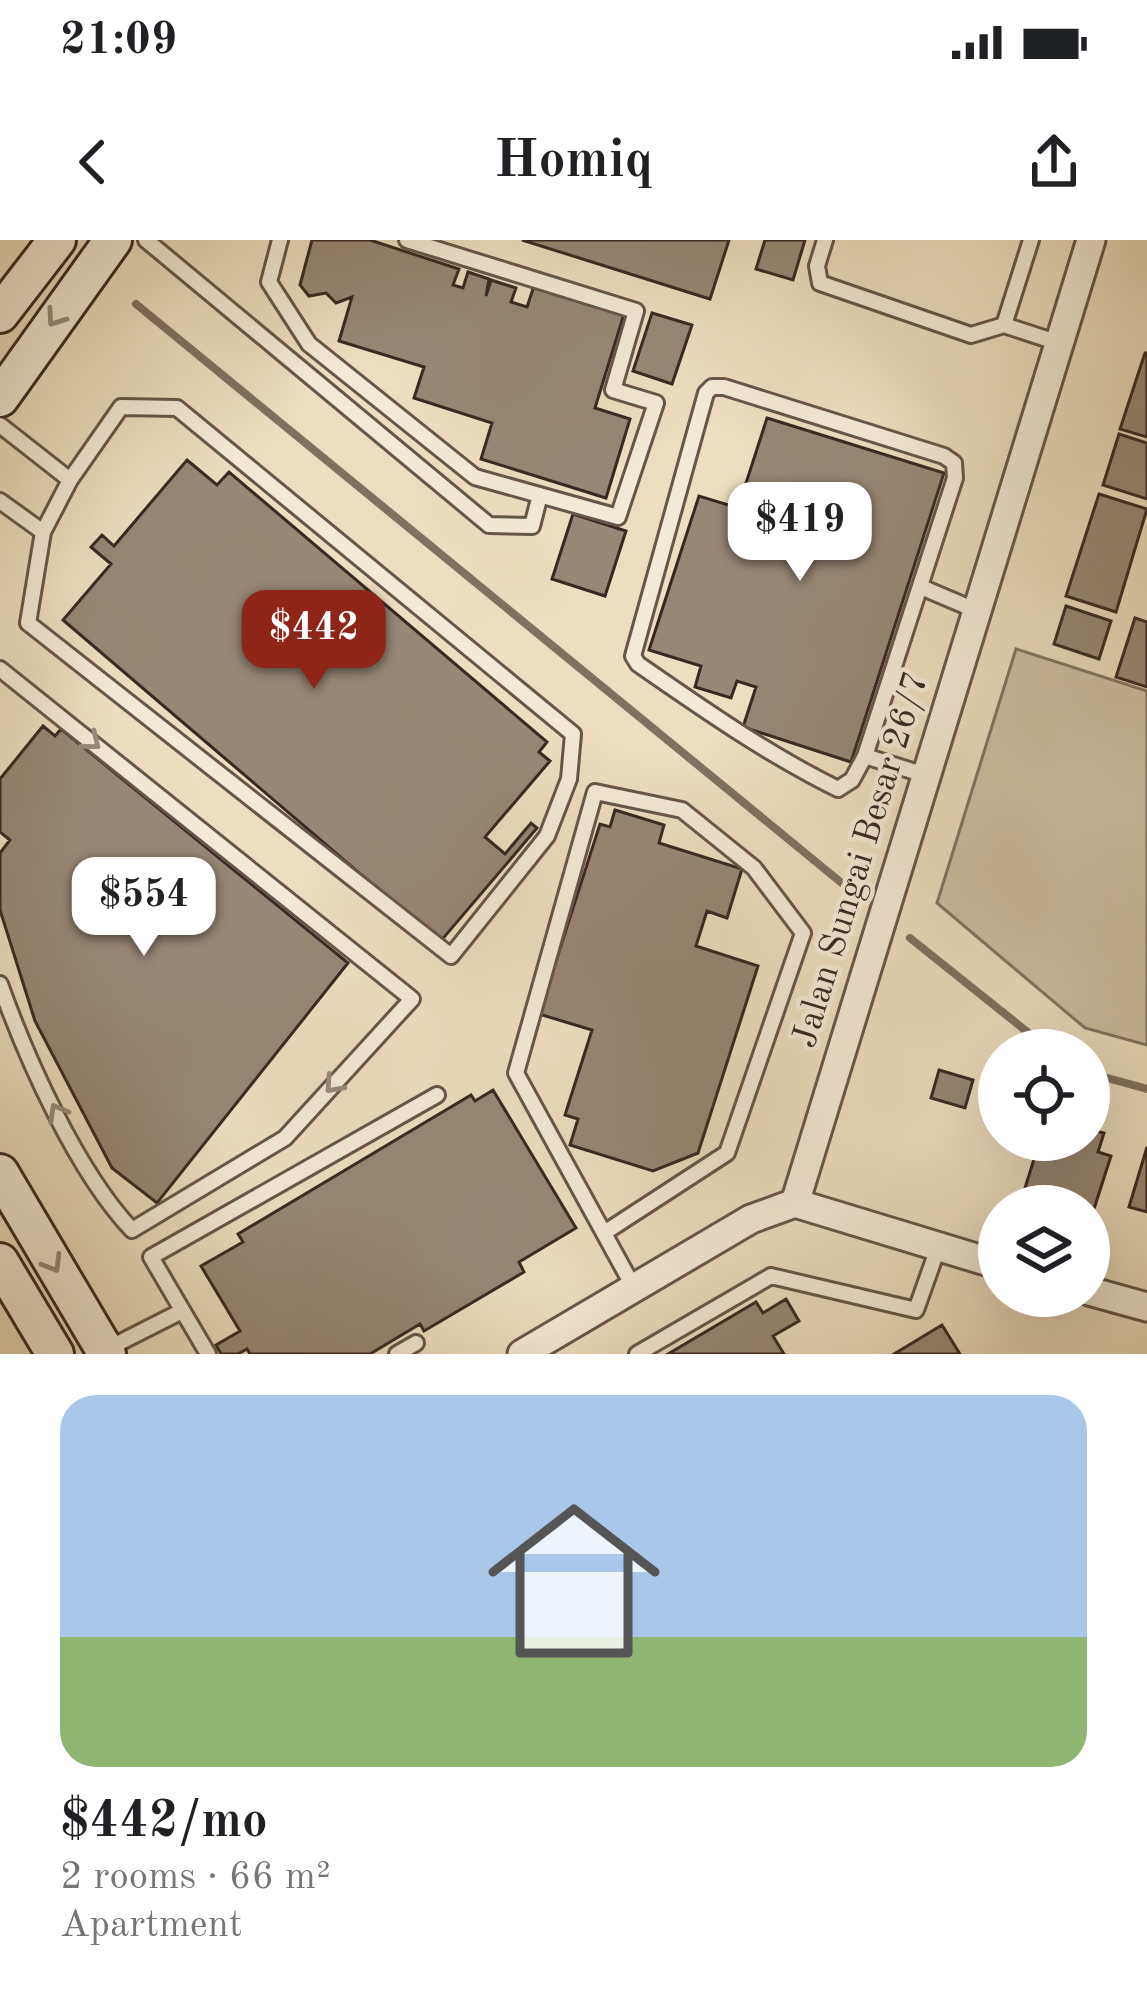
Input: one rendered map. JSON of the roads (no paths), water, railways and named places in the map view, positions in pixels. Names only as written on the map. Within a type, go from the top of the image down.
[{"type":"street","points":[[0,314],[57,240]]},
{"type":"street","points":[[0,398],[113,240]]},
{"type":"street","name":"Jalan Sungai Besar 26/7","points":[[795,1203],[1091,240]]},
{"type":"street","points":[[0,1174],[105,1352]]},
{"type":"street","points":[[522,1354],[751,1220],[795,1203],[978,1259]]},
{"type":"street","points":[[0,1262],[56,1354]]},
{"type":"street","points":[[1110,1297],[1147,1307]]},
{"type":"lane","points":[[146,240],[489,525],[532,526],[540,495]]},
{"type":"lane","points":[[280,240],[269,281],[309,344],[475,476],[618,517],[656,403],[613,390],[636,311],[407,240]]},
{"type":"lane","points":[[825,240],[817,266],[820,283],[971,335],[1004,326],[1059,343]]},
{"type":"lane","points":[[1004,326],[1031,240]]},
{"type":"lane","points":[[294,363],[309,344]]},
{"type":"lane","points":[[712,387],[944,456],[954,463],[955,478],[865,756],[852,780],[838,789],[738,733],[633,656],[706,393],[712,387]]},
{"type":"lane","points":[[121,406],[177,408],[573,734],[569,778],[547,836],[451,956],[28,623],[43,532],[70,480],[121,406]]},
{"type":"lane","points":[[0,425],[70,480]]},
{"type":"lane","points":[[0,501],[43,532]]},
{"type":"lane","points":[[921,586],[975,610]]},
{"type":"lane","points":[[0,669],[412,998],[285,1138],[132,1230],[110,1207],[25,1055],[0,985]]},
{"type":"lane","points":[[865,756],[925,776]]},
{"type":"lane","points":[[604,1233],[727,1153],[803,933],[754,868],[682,810],[595,792],[516,1073],[634,1288]]},
{"type":"lane","points":[[208,1354],[151,1256],[437,1095]]},
{"type":"lane","points":[[637,1354],[771,1276],[916,1310],[938,1248]]},
{"type":"lane","points":[[105,1352],[180,1312]]},
{"type":"lane","points":[[397,1354],[416,1343]]},
{"type":"waterway","points":[[136,304],[849,889]]},
{"type":"waterway","points":[[910,938],[1024,1029]]},
{"type":"waterway","points":[[1110,1079],[1147,1089]]}]
